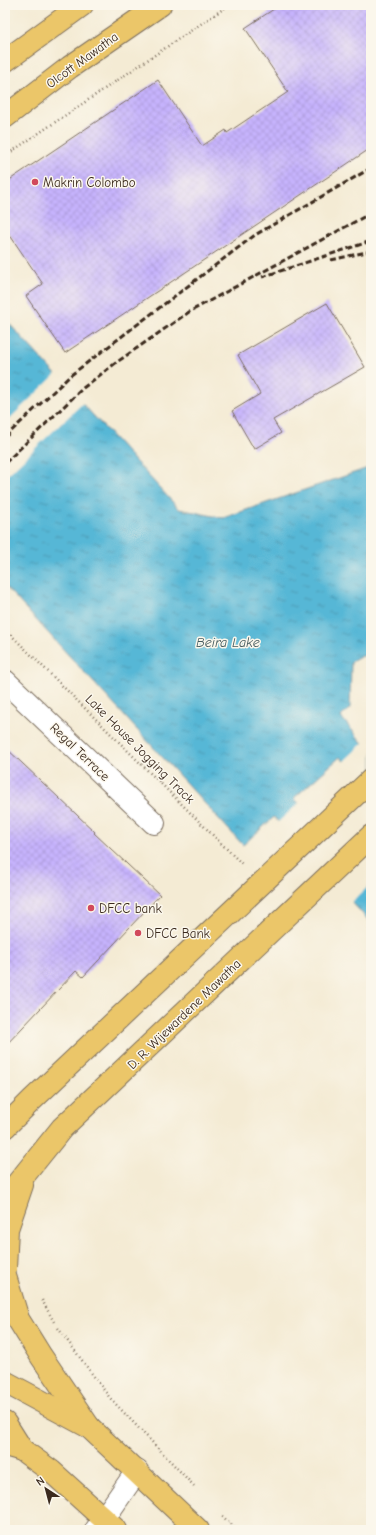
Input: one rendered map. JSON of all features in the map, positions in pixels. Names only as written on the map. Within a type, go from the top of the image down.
[{"type":"main road","points":[[5,61],[82,5]]},
{"type":"main road","name":"Olcott Mawatha","points":[[5,117],[70,67],[160,5]]},
{"type":"main road","points":[[5,1127],[371,780]]},
{"type":"main road","name":"D. R. Wijewardene Mawatha","points":[[5,1199],[62,1128],[371,836]]},
{"type":"main road","points":[[5,1269],[7,1229],[28,1171]]},
{"type":"main road","points":[[5,1276],[18,1319],[40,1356],[89,1427],[198,1530]]},
{"type":"main road","points":[[5,1382],[89,1427]]},
{"type":"main road","points":[[5,1423],[13,1447],[51,1471],[106,1526]]},
{"type":"street","name":"Regal Terrace","points":[[5,681],[154,823]]},
{"type":"street","points":[[106,1526],[137,1471]]},
{"type":"path","points":[[5,156],[229,5]]},
{"type":"path","name":"Lake House Jogging Track","points":[[5,629],[265,881]]},
{"type":"path","points":[[39,1295],[56,1325],[110,1398],[196,1489]]},
{"type":"path","points":[[218,1511],[238,1530]]},
{"type":"water","name":"Beira Lake","points":[[5,319],[179,509],[223,518],[371,467],[371,655],[362,656],[351,662],[350,708],[341,717],[371,753],[371,790],[340,757],[294,798],[371,881],[371,923],[274,817],[243,845],[5,586]]},
{"type":"pier","points":[[57,373],[84,402],[5,477],[5,423]]},
{"type":"pier","points":[[364,742],[371,750],[371,792],[343,762]]},
{"type":"pier","points":[[300,802],[371,878],[371,884],[351,903],[277,823]]},
{"type":"building","points":[[280,5],[371,5],[371,148],[65,353],[26,296],[43,284],[5,228],[5,183],[158,80],[202,146],[226,130],[227,133],[288,92],[245,28]]},
{"type":"building","points":[[327,303],[365,367],[273,420],[281,433],[254,449],[232,411],[260,394],[238,355]]},
{"type":"building","points":[[5,747],[160,895],[83,977],[76,971],[5,1046]]},
{"type":"railway","points":[[5,437],[71,375],[255,235],[371,168]]},
{"type":"railway","points":[[5,463],[83,388],[117,362],[189,312],[371,213]]},
{"type":"railway","points":[[262,277],[371,241]]},
{"type":"railway","points":[[331,260],[371,251]]},
{"type":"place","name":"Makrin Colombo","points":[[35,182]]},
{"type":"place","name":"DFCC bank","points":[[91,908]]},
{"type":"place","name":"DFCC Bank","points":[[138,933]]}]
